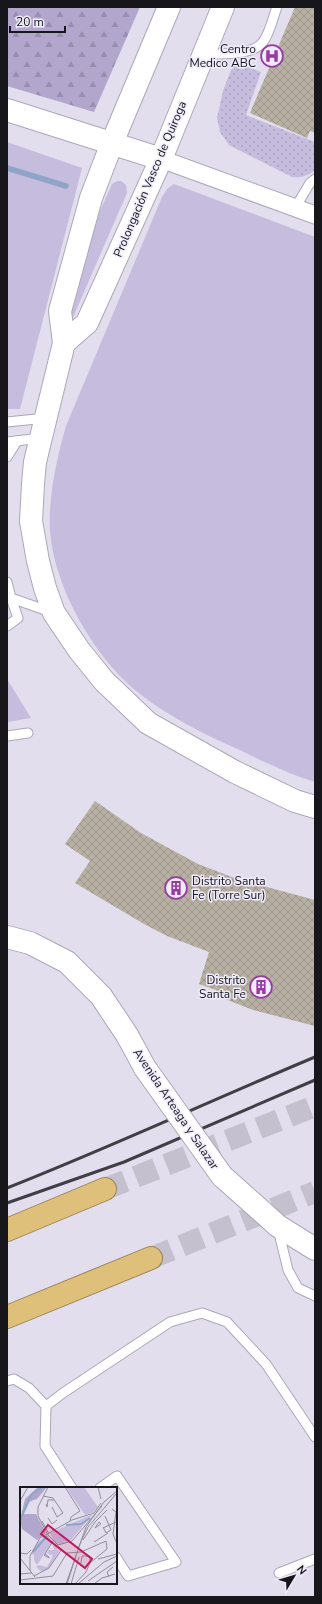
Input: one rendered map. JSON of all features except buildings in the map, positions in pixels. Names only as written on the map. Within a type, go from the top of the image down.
[{"type":"highway","points":[[7,1230],[105,1189]]},
{"type":"highway","points":[[7,1316],[151,1258]]},
{"type":"street","points":[[169,7],[112,143],[91,198],[60,310],[64,344],[35,462],[31,521],[45,588],[54,613],[79,650],[104,681],[148,722],[235,772],[294,801],[315,807]]},
{"type":"street","name":"Prolongación Vasco de Quiroga","points":[[64,344],[87,323],[161,159],[202,55],[223,7]]},
{"type":"street","points":[[7,110],[161,159],[315,215]]},
{"type":"street","name":"Avenida Arteaga y Salazar","points":[[7,937],[30,943],[67,962],[101,996],[127,1035],[145,1068],[222,1176],[278,1226],[315,1249]]},
{"type":"lane","points":[[202,55],[250,51],[258,46],[263,42],[277,7]]},
{"type":"lane","points":[[296,208],[310,183],[315,179]]},
{"type":"lane","points":[[7,422],[43,428]]},
{"type":"lane","points":[[7,457],[17,442],[43,428]]},
{"type":"lane","points":[[7,442],[17,442]]},
{"type":"lane","points":[[7,582],[18,618],[7,626]]},
{"type":"lane","points":[[11,598],[54,613]]},
{"type":"lane","points":[[7,736],[28,733]]},
{"type":"lane","points":[[278,1226],[288,1270],[298,1288],[315,1296]]},
{"type":"lane","points":[[46,1406],[63,1393],[170,1322],[202,1313],[227,1322],[266,1364],[315,1437]]},
{"type":"lane","points":[[7,1381],[14,1379],[29,1388],[46,1406],[45,1446],[71,1487]]},
{"type":"lane","points":[[101,1487],[117,1476],[176,1562],[128,1576],[117,1559]]},
{"type":"lane","points":[[279,1574],[315,1559]]},
{"type":"shaded area","points":[[234,62],[261,72],[246,115],[315,142],[315,170],[304,176],[292,177],[229,145],[220,132],[217,118],[223,91]]},
{"type":"shaded area","points":[[7,142],[82,168],[20,409],[7,409]]},
{"type":"shaded area","points":[[117,181],[121,181],[126,185],[127,193],[71,322],[69,321],[99,213],[112,184]]},
{"type":"shaded area","points":[[174,184],[315,237],[315,782],[277,768],[201,732],[175,718],[140,694],[123,679],[108,662],[80,621],[68,598],[59,575],[53,552],[50,530],[50,505],[56,464],[66,426],[162,197],[167,189]]},
{"type":"shaded area","points":[[7,679],[31,718],[7,722]]},
{"type":"green space","points":[[7,7],[140,7],[94,112],[7,86]]},
{"type":"waterway","points":[[7,168],[66,186]]},
{"type":"tunnel","points":[[105,1189],[315,1106]]},
{"type":"tunnel","points":[[151,1258],[315,1192]]},
{"type":"railway","points":[[7,1188],[315,1057]]},
{"type":"railway","points":[[7,1203],[124,1162],[315,1080]]},
{"type":"place","name":"Centro Medico ABC","points":[[272,56]]},
{"type":"place","name":"Distrito Santa Fe (Torre Sur)","points":[[176,888]]},
{"type":"place","name":"Distrito Santa Fe","points":[[261,987]]}]
